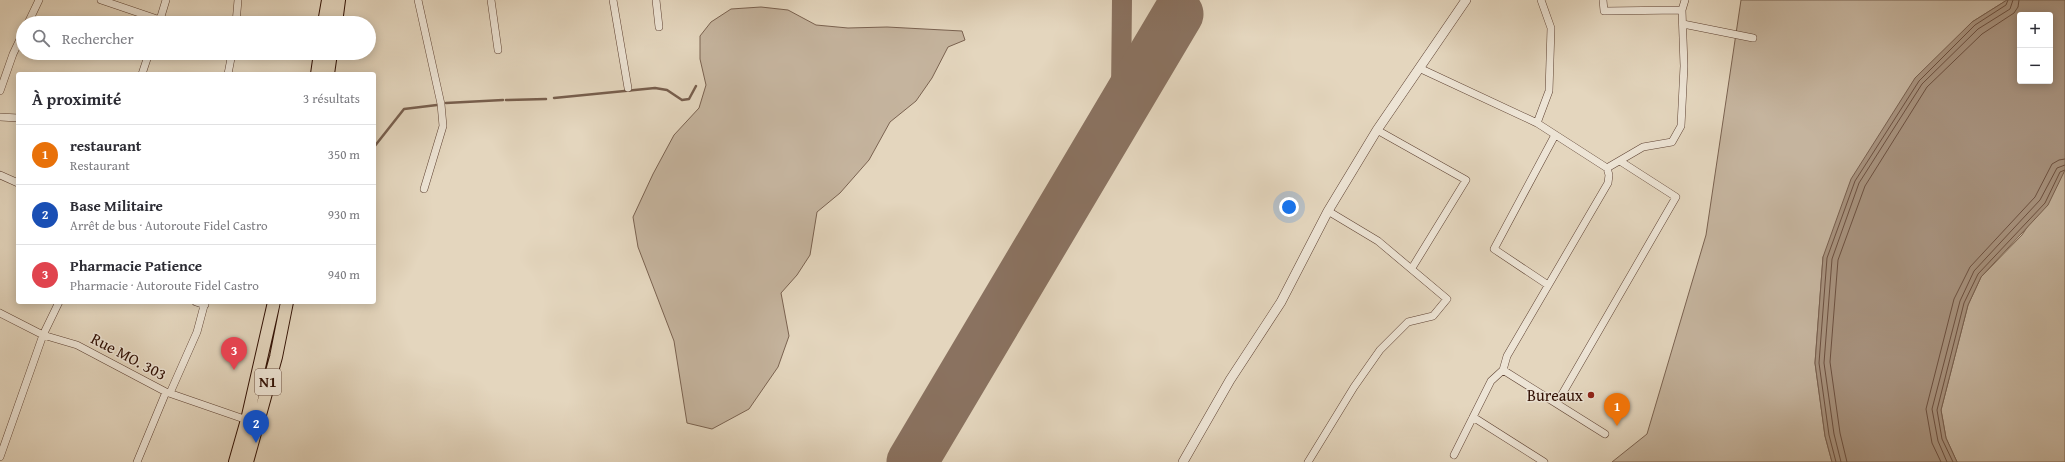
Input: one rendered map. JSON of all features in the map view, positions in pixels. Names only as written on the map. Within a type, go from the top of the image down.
[{"type":"highway","points":[[325,16],[328,0]]},
{"type":"highway","points":[[337,16],[338,0]]},
{"type":"highway","points":[[317,72],[319,60]]},
{"type":"highway","points":[[328,72],[331,60]]},
{"type":"highway","name":"N1","points":[[235,462],[274,304]]},
{"type":"highway","name":"N1","points":[[246,462],[276,357],[287,304]]},
{"type":"street","points":[[31,16],[39,0]]},
{"type":"street","points":[[101,0],[144,16]]},
{"type":"street","points":[[162,16],[166,0]]},
{"type":"street","points":[[237,16],[238,0]]},
{"type":"street","points":[[418,0],[441,104],[444,126],[424,189]]},
{"type":"street","points":[[491,0],[498,50]]},
{"type":"street","points":[[613,0],[628,88]]},
{"type":"street","points":[[656,0],[659,27]]},
{"type":"street","points":[[1183,462],[1230,380],[1281,302],[1328,211],[1377,130],[1466,0]]},
{"type":"street","points":[[1536,123],[1549,91],[1551,28],[1541,0]]},
{"type":"street","points":[[1602,0],[1604,11],[1682,10]]},
{"type":"street","points":[[1607,168],[1643,147],[1672,142],[1681,126],[1684,66],[1682,10],[1685,0]]},
{"type":"street","points":[[1683,24],[1753,38]]},
{"type":"street","points":[[0,91],[16,48]]},
{"type":"street","points":[[143,72],[147,60]]},
{"type":"street","points":[[228,72],[231,60]]},
{"type":"street","points":[[1419,68],[1536,123],[1607,168],[1610,175],[1608,183],[1507,356],[1503,370],[1491,381],[1454,455]]},
{"type":"street","points":[[0,117],[16,118]]},
{"type":"street","points":[[1377,130],[1466,180],[1412,268]]},
{"type":"street","points":[[1548,285],[1494,249],[1556,135]]},
{"type":"street","points":[[1558,403],[1676,197],[1620,161]]},
{"type":"street","points":[[0,175],[16,182]]},
{"type":"street","points":[[1308,462],[1354,386],[1380,350],[1408,322],[1434,316],[1447,299],[1378,240],[1328,211]]},
{"type":"street","points":[[0,457],[43,335],[58,304]]},
{"type":"street","points":[[137,462],[197,332],[205,304]]},
{"type":"street","name":"Rue MO. 303","points":[[0,313],[43,335],[77,345],[168,392],[246,420]]},
{"type":"street","points":[[1503,370],[1558,403],[1605,434]]},
{"type":"street","points":[[1473,417],[1544,462]]},
{"type":"shaded area","points":[[1741,0],[2007,0],[1972,22],[1823,257],[1815,363],[1825,436],[1832,462],[1612,462],[1647,434],[1706,235]]},
{"type":"shaded area","points":[[761,7],[788,10],[816,25],[848,28],[887,27],[962,31],[965,40],[948,47],[932,78],[916,101],[890,122],[869,160],[840,193],[817,212],[810,255],[797,275],[781,293],[789,336],[778,367],[749,409],[712,429],[687,423],[674,341],[638,247],[633,217],[653,174],[674,135],[699,108],[706,85],[700,59],[700,36],[711,22],[731,9]]},
{"type":"shaded area","points":[[2065,170],[2065,462],[1957,462],[1946,438],[1941,410],[1968,305],[1981,277],[2022,235]]},
{"type":"water","points":[[2007,0],[2065,0],[2065,170],[2048,205],[1981,277],[1968,305],[1941,410],[1946,438],[1957,462],[1832,462],[1825,436],[1815,363],[1823,257],[1851,179],[1915,78],[1972,22]]},
{"type":"waterway","points":[[554,98],[655,88],[667,90],[682,100],[689,99],[696,86]]},
{"type":"waterway","points":[[506,100],[546,99]]},
{"type":"waterway","points":[[446,103],[503,100]]},
{"type":"waterway","points":[[376,144],[404,109],[437,105]]},
{"type":"taxiway","points":[[1114,123],[1120,102],[1121,92],[1122,0]]},
{"type":"runway","points":[[912,462],[1178,14]]},
{"type":"place","name":"Pharmacie Patience","points":[[234,370]]},
{"type":"place","name":"Bureaux","points":[[1591,395]]},
{"type":"place","name":"restaurant","points":[[1617,426]]},
{"type":"place","name":"Base Militaire","points":[[256,443]]}]
